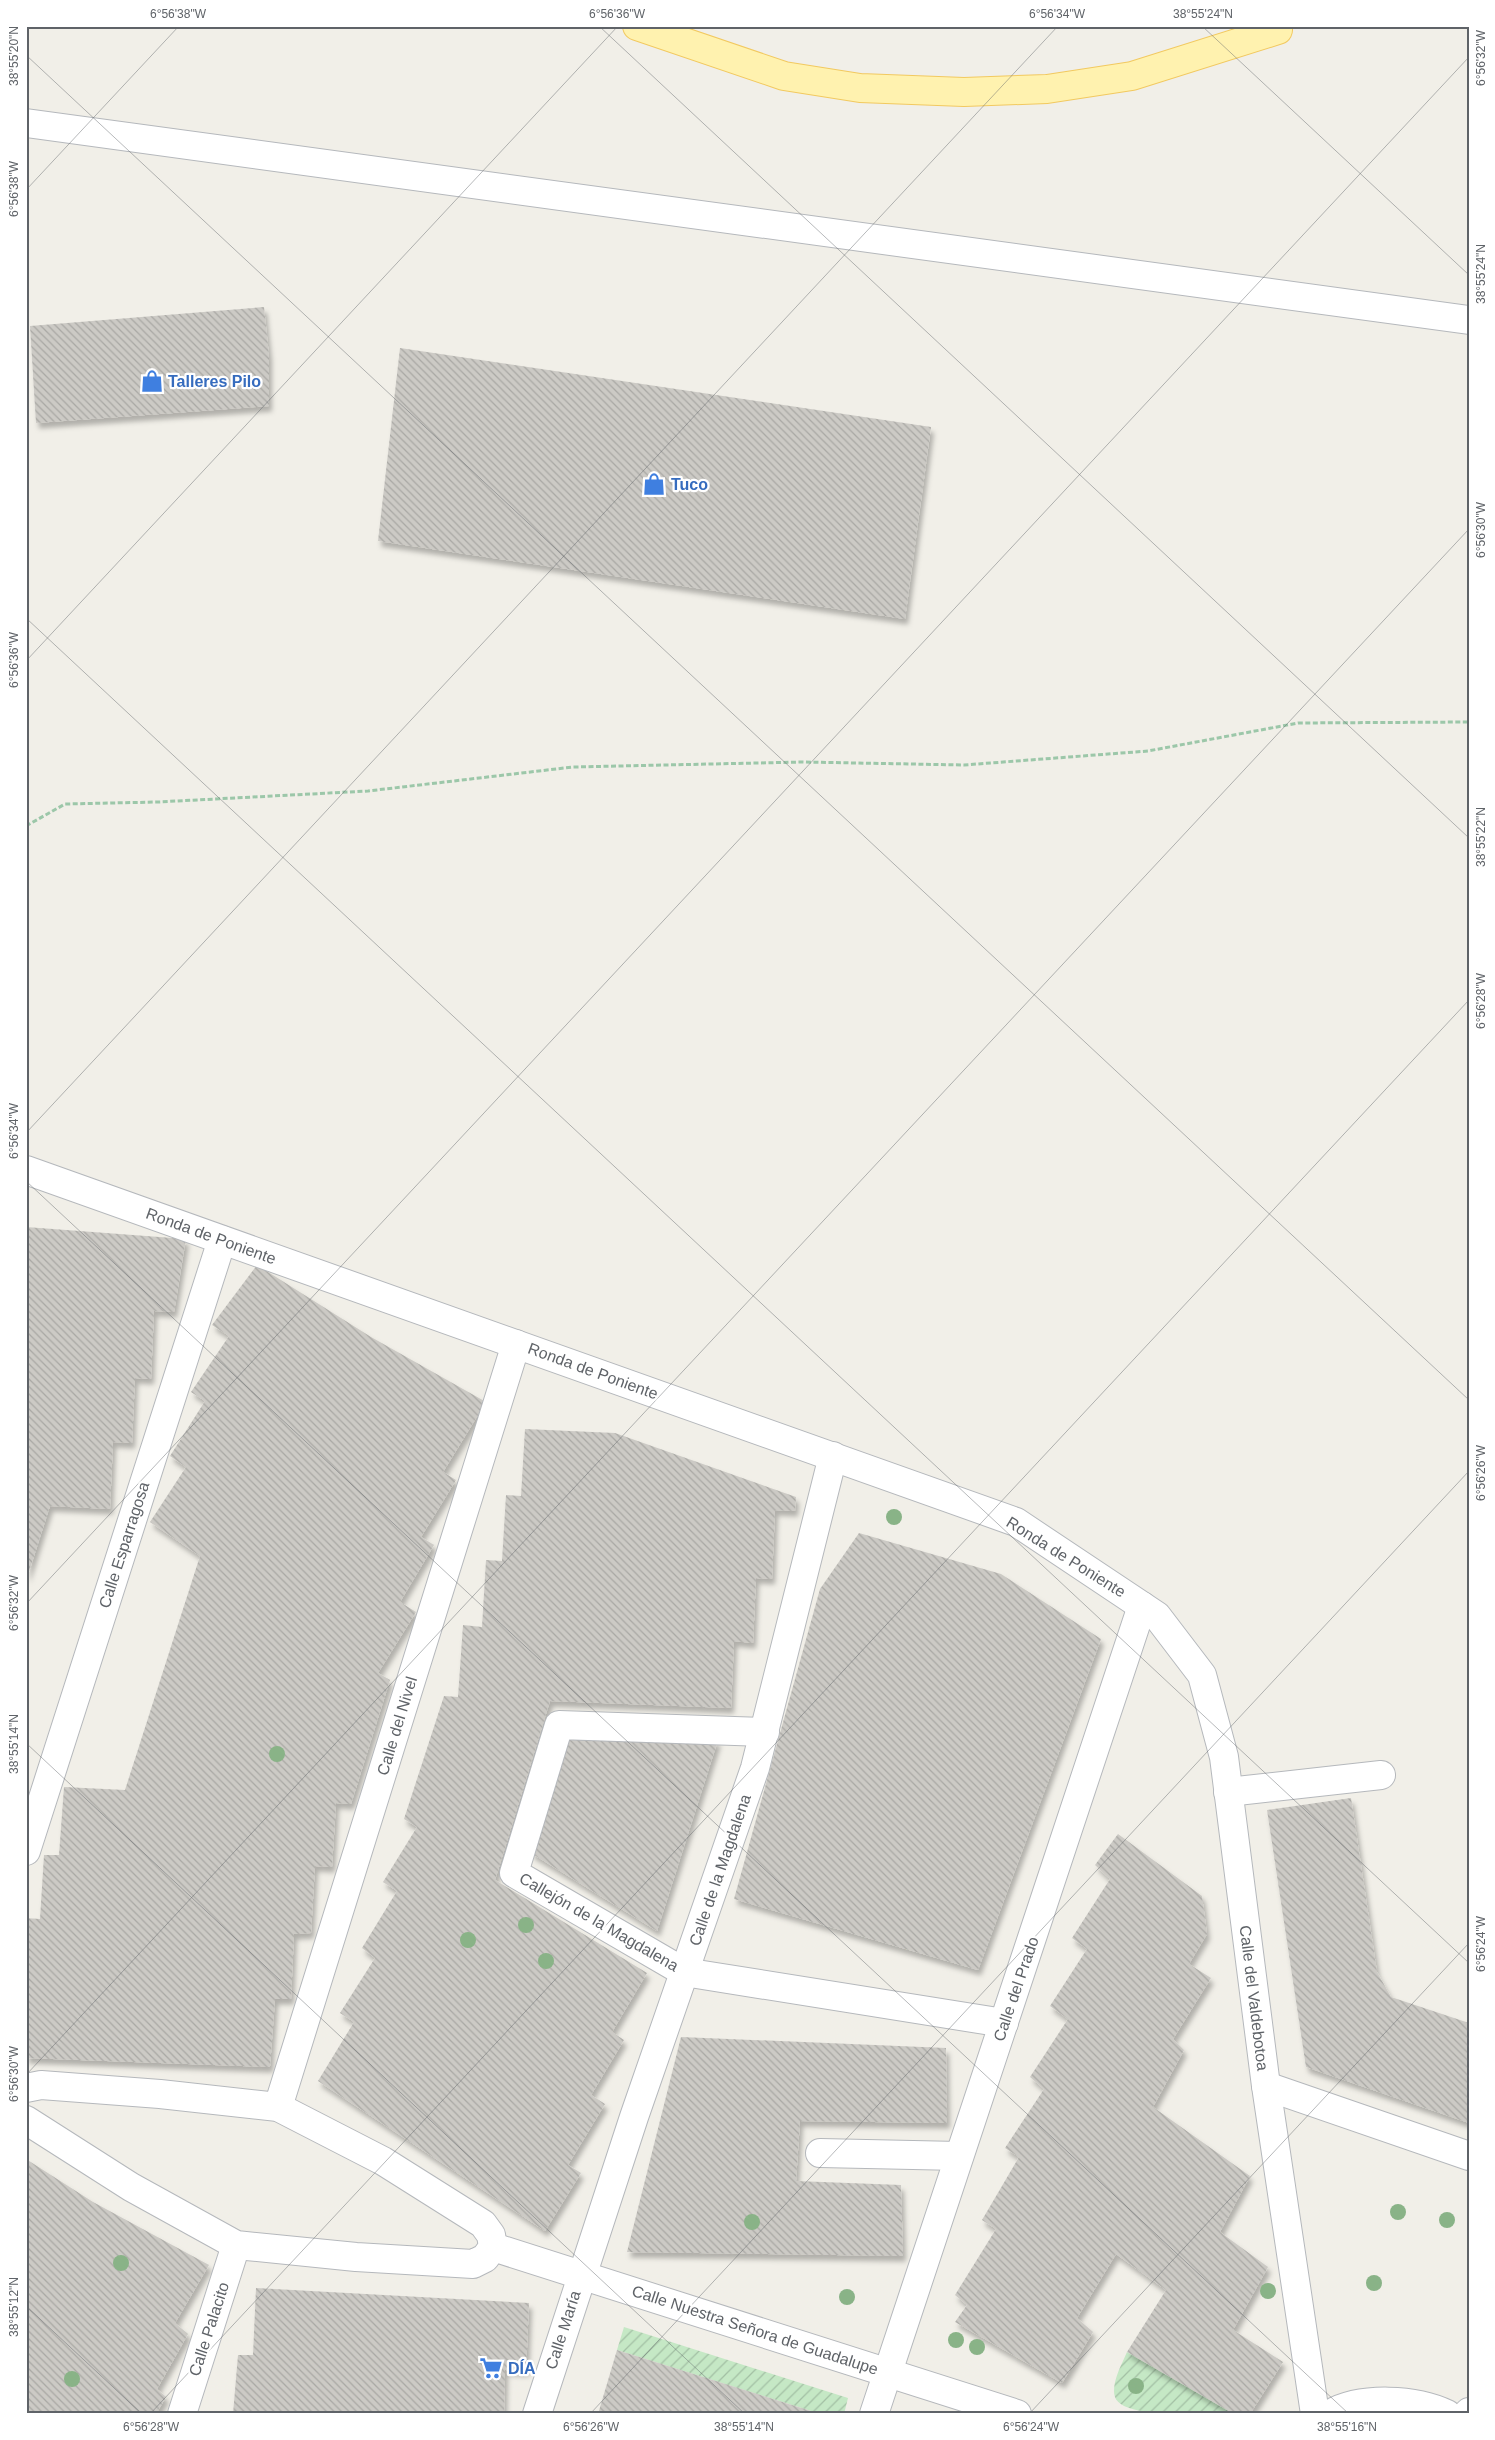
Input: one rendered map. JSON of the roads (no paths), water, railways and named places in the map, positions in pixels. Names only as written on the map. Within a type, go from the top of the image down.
[{"type":"main road","points":[[637,26],[784,76],[860,88],[964,92],[1048,89],[1132,76],[1278,30]]},
{"type":"street","points":[[26,123],[1469,320]]},
{"type":"street","name":"Ronda de Poniente","points":[[26,1170],[1016,1522],[1142,1606]]},
{"type":"street","name":"Calle Esparragosa","points":[[26,1851],[222,1240]]},
{"type":"street","name":"Calle del Nivel","points":[[278,2107],[516,1344]]},
{"type":"street","name":"Calle de la Magdalena","points":[[580,2275],[755,1768],[833,1456]]},
{"type":"street","name":"Calle del Valdebotoa","points":[[1142,1606],[1157,1616],[1202,1674],[1224,1758],[1266,2086],[1315,2414]]},
{"type":"street","name":"Calle del Prado","points":[[874,2414],[1142,1606]]},
{"type":"street","name":"Callejón de la Magdalena","points":[[684,1972],[514,1873],[559,1725],[765,1732]]},
{"type":"street","points":[[1228,1792],[1381,1776]]},
{"type":"street","points":[[684,1972],[1004,2023]]},
{"type":"street","points":[[26,2088],[41,2085],[160,2094],[278,2107],[383,2161],[483,2224],[491,2235],[493,2247],[485,2258],[473,2264],[356,2257],[236,2244],[131,2187],[26,2120]]},
{"type":"street","points":[[1266,2086],[1469,2156]]},
{"type":"street","points":[[820,2153],[959,2156]]},
{"type":"street","name":"Calle Palacito","points":[[182,2414],[236,2244]]},
{"type":"street","name":"Calle Nuestra Señora de Guadalupe","points":[[493,2247],[1017,2414]]},
{"type":"street","name":"Calle María","points":[[536,2414],[580,2275]]},
{"type":"street","points":[[1330,2414],[1359,2404],[1386,2402],[1412,2403],[1447,2414]]},
{"type":"place","name":"Talleres Pilo","points":[[152,381]]},
{"type":"place","name":"Tuco","points":[[654,484]]},
{"type":"place","name":"DÍA","points":[[491,2368]]}]
